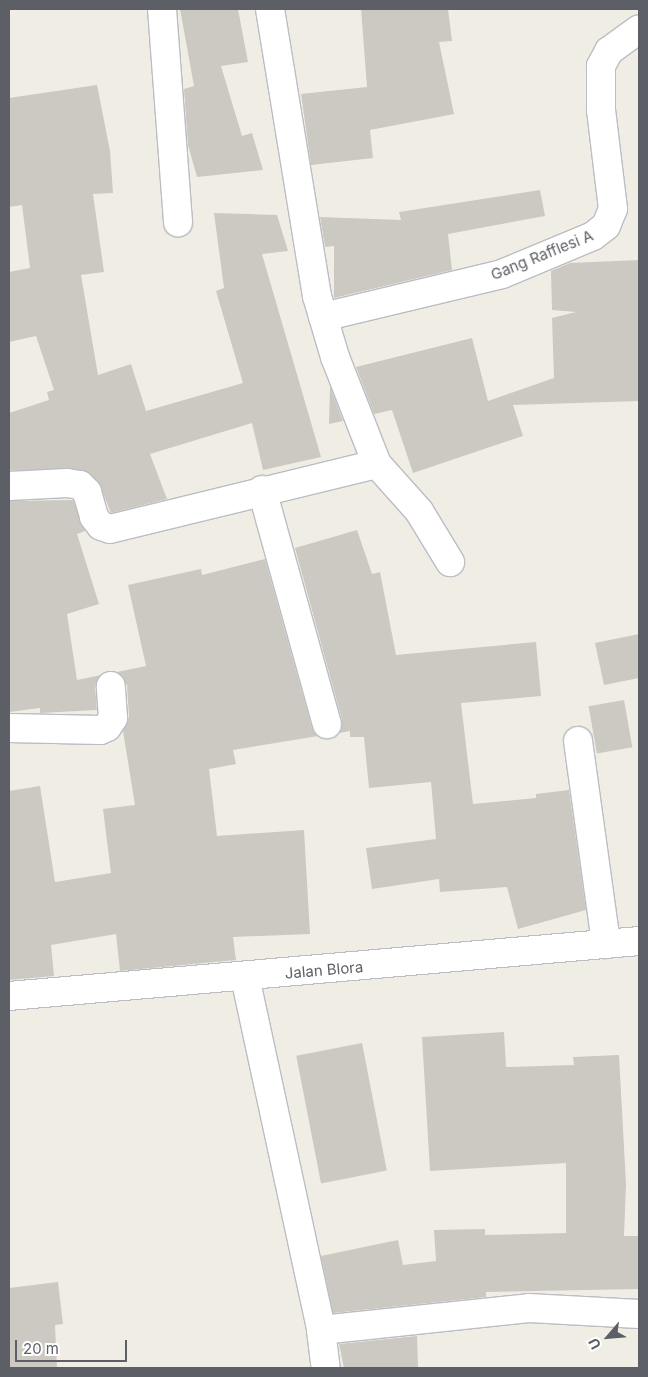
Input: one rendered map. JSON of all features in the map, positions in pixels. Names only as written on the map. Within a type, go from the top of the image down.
[{"type":"street","points":[[162,9],[178,222]]},
{"type":"street","points":[[270,9],[317,296],[323,317],[357,420],[377,464],[419,511],[450,562]]},
{"type":"street","name":"Gang Rafflesi A","points":[[323,317],[502,274],[593,236],[606,226],[613,209],[601,110],[601,66],[609,51],[639,29]]},
{"type":"street","points":[[9,486],[67,483],[80,486],[87,492],[94,517],[101,526],[110,529],[262,490],[377,464]]},
{"type":"street","points":[[262,490],[327,724]]},
{"type":"street","points":[[9,728],[100,730],[107,727],[114,718],[112,686]]},
{"type":"street","points":[[578,741],[606,944]]},
{"type":"street","name":"Jalan Blora","points":[[9,996],[245,978],[639,941]]},
{"type":"street","points":[[245,978],[321,1330],[326,1368]]},
{"type":"street","points":[[321,1330],[529,1308],[639,1314]]},
{"type":"building","points":[[180,9],[238,9],[248,62],[221,66],[242,136],[252,133],[263,170],[197,177],[188,145],[184,89],[194,86]]},
{"type":"building","points":[[361,9],[448,9],[452,41],[439,42],[454,114],[370,130],[373,158],[311,165],[301,94],[367,87]]},
{"type":"building","points":[[97,85],[110,151],[113,193],[93,194],[104,272],[81,275],[98,375],[131,364],[146,411],[243,383],[216,291],[224,288],[214,213],[277,215],[288,251],[262,254],[321,457],[263,470],[252,423],[150,454],[167,499],[111,513],[98,481],[83,470],[9,470],[9,413],[49,400],[47,392],[54,390],[36,336],[9,342],[9,272],[30,268],[22,205],[9,207],[9,98]]},
{"type":"building","points":[[540,190],[545,216],[448,234],[452,270],[334,298],[334,246],[325,247],[320,217],[401,220],[399,212]]},
{"type":"building","points":[[639,260],[639,401],[513,405],[523,436],[413,473],[392,410],[374,414],[356,367],[472,338],[488,401],[554,378],[552,318],[576,312],[552,310],[551,271],[570,263]]},
{"type":"building","points":[[330,386],[343,421],[329,424]]},
{"type":"building","points":[[73,500],[85,531],[77,534],[99,604],[67,614],[77,680],[101,675],[95,686],[97,710],[40,713],[40,708],[9,712],[9,501]]},
{"type":"building","points":[[357,530],[372,574],[380,572],[396,655],[536,642],[541,696],[461,703],[473,804],[536,798],[536,794],[569,790],[586,910],[518,929],[507,887],[440,892],[439,879],[372,889],[366,848],[436,839],[431,782],[369,788],[364,737],[350,737],[350,731],[339,733],[342,720],[295,548]]},
{"type":"building","points":[[265,559],[312,728],[318,736],[233,750],[236,764],[209,769],[217,836],[304,830],[310,934],[233,937],[236,960],[120,971],[116,934],[51,945],[54,976],[9,980],[9,791],[40,786],[55,882],[111,873],[103,809],[135,805],[123,731],[129,717],[127,685],[117,672],[146,666],[128,585],[201,569],[202,575]]},
{"type":"building","points":[[639,634],[639,678],[604,685],[595,643]]},
{"type":"building","points":[[624,700],[632,747],[597,754],[589,706]]},
{"type":"building","points":[[504,1032],[506,1067],[574,1065],[573,1057],[619,1055],[626,1184],[624,1236],[639,1236],[639,1289],[486,1292],[486,1297],[333,1313],[321,1256],[398,1240],[403,1265],[436,1261],[434,1230],[485,1229],[485,1235],[566,1233],[566,1163],[430,1171],[422,1037]]},
{"type":"building","points":[[362,1043],[387,1171],[321,1183],[296,1056]]},
{"type":"building","points":[[58,1282],[63,1324],[55,1325],[57,1368],[9,1368],[9,1288]]},
{"type":"building","points":[[417,1336],[418,1368],[344,1368],[339,1344]]}]
